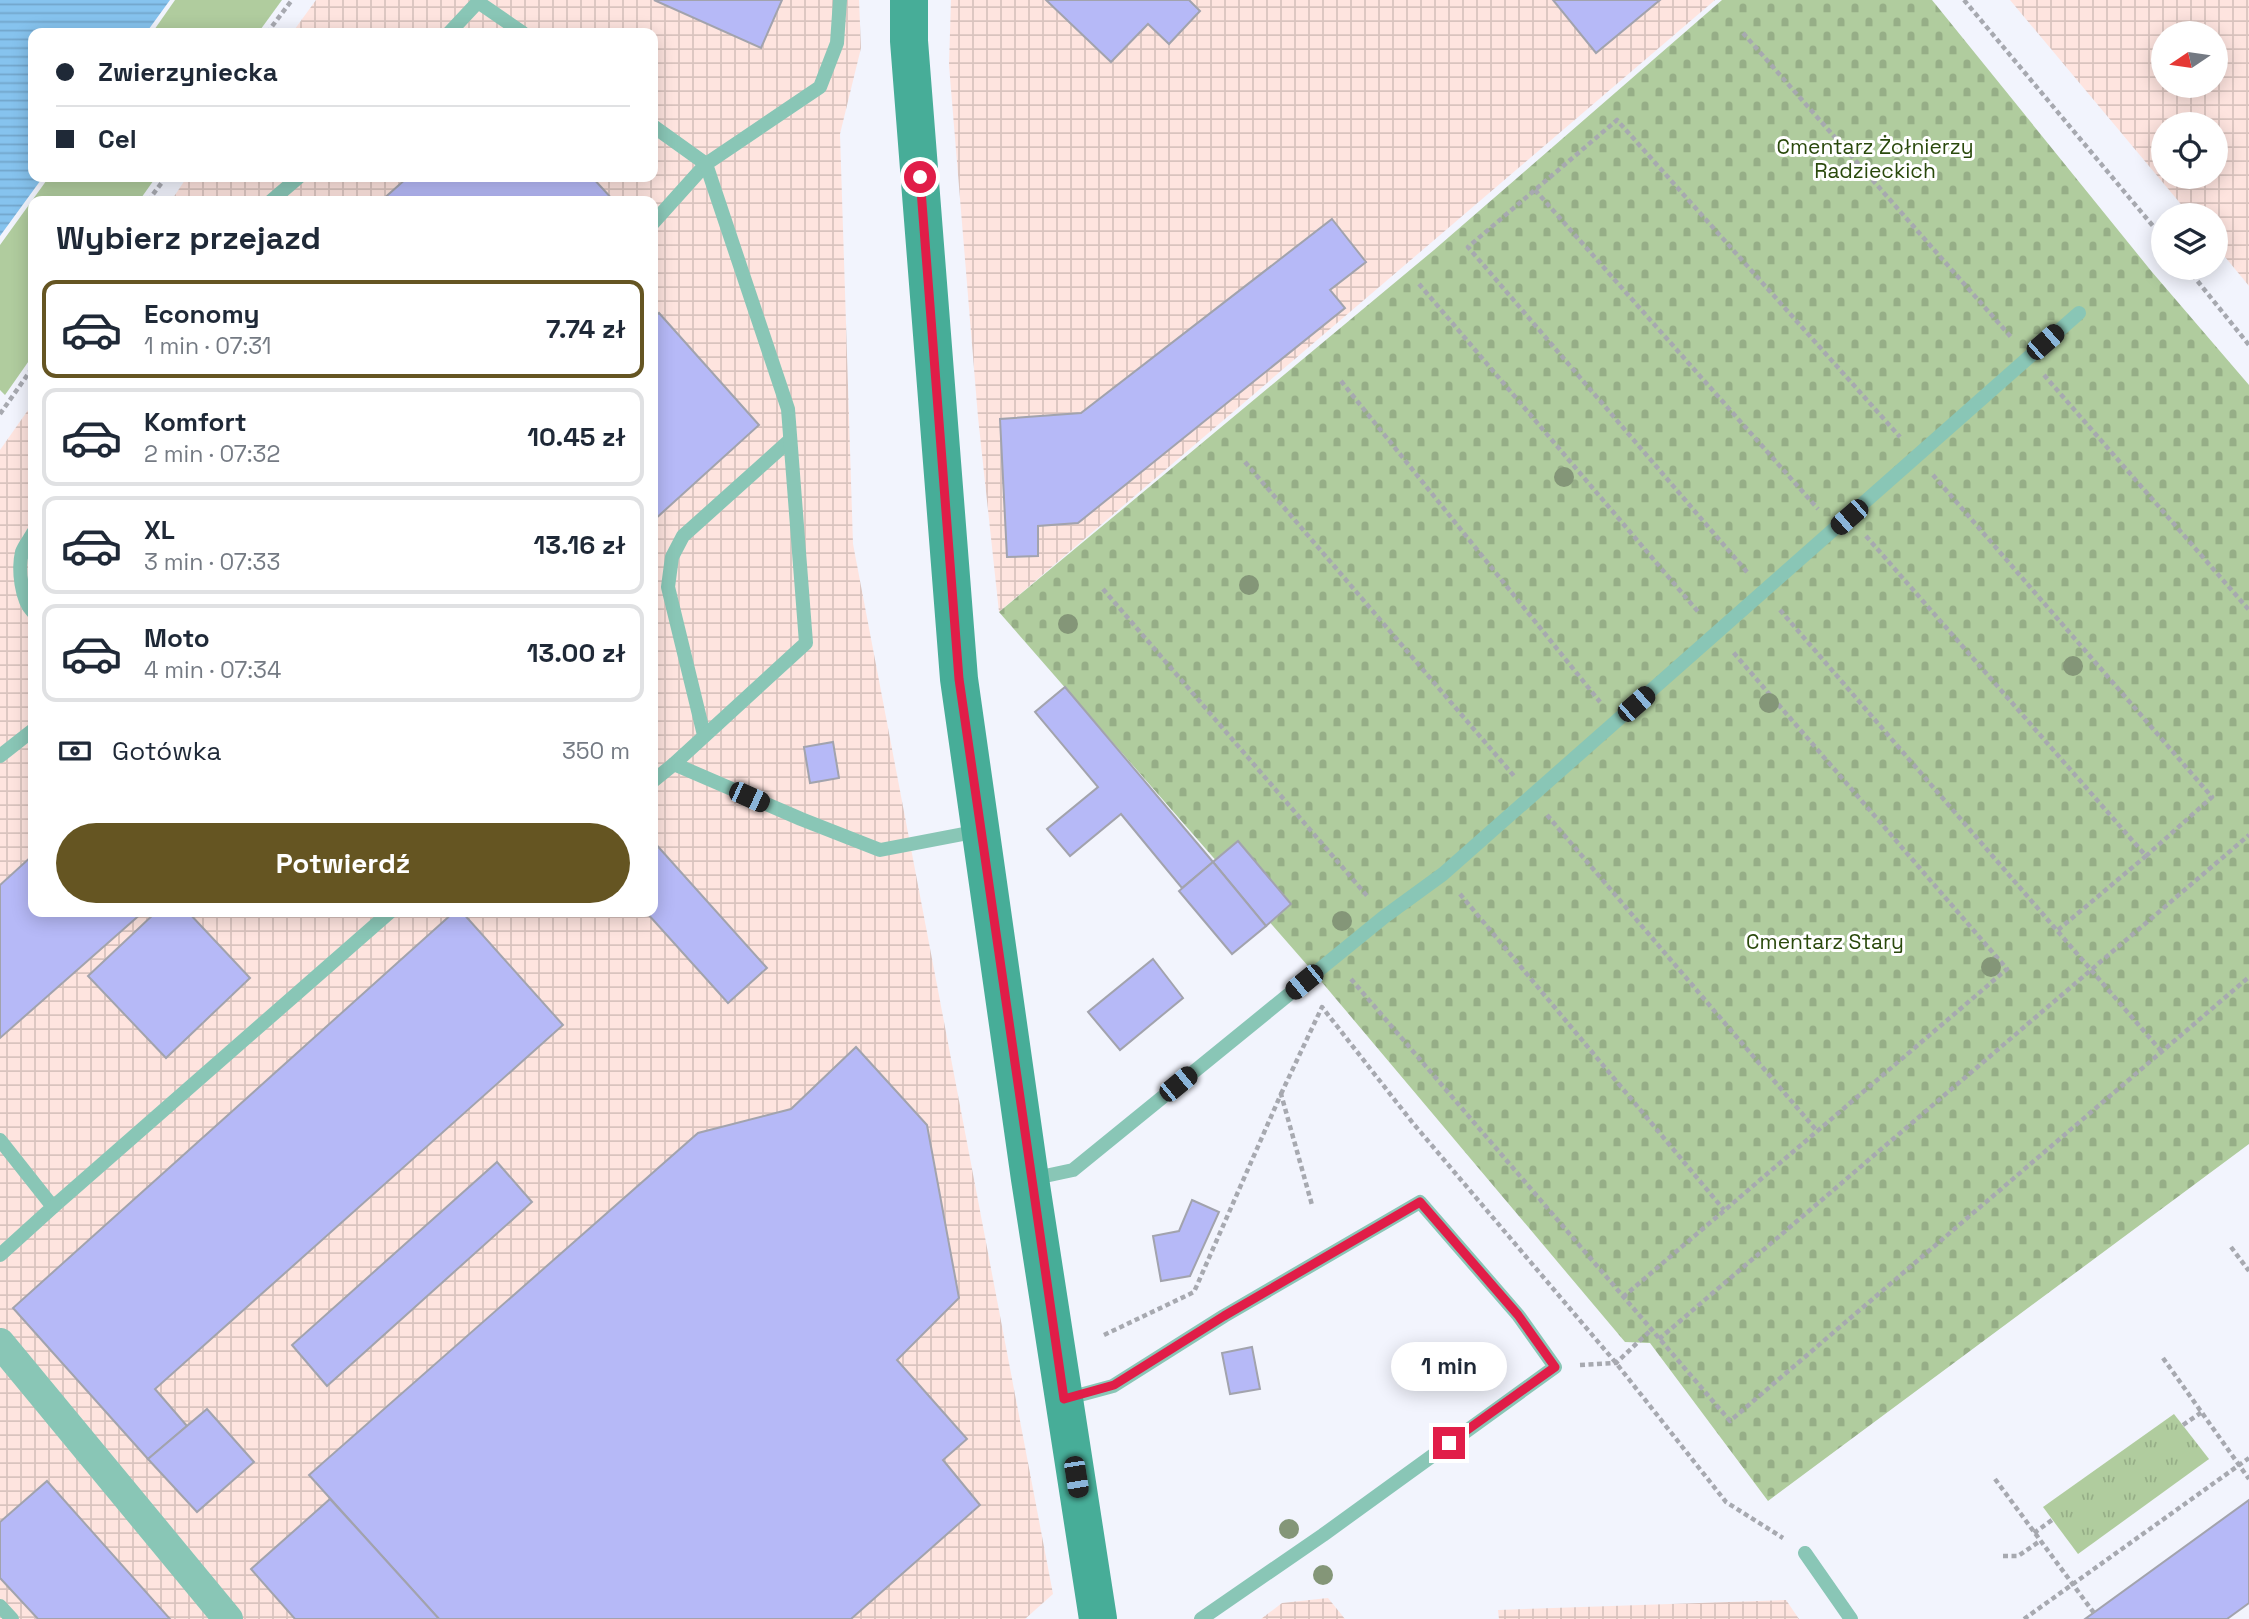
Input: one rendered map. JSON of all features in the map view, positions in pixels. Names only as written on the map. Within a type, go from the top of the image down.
[{"type":"street","points":[[909,0],[909,41],[959,679],[1030,1179],[1098,1619]]},
{"type":"street","points":[[0,1343],[228,1619]]},
{"type":"lane","points":[[658,217],[706,164],[820,87],[837,43],[840,0]]},
{"type":"lane","points":[[454,28],[478,1],[516,28]]},
{"type":"lane","points":[[658,130],[706,164],[788,409],[806,643],[658,777]]},
{"type":"lane","points":[[277,196],[293,182]]},
{"type":"lane","points":[[1030,1179],[1073,1170],[1384,917],[1443,874],[1765,593],[2078,313]]},
{"type":"lane","points":[[705,736],[668,587],[672,557],[683,536],[790,440]]},
{"type":"lane","points":[[28,542],[22,552],[20,578],[28,605]]},
{"type":"lane","points":[[0,756],[28,734]]},
{"type":"lane","points":[[674,764],[880,850],[981,831]]},
{"type":"lane","points":[[0,1255],[378,917]]},
{"type":"lane","points":[[0,1140],[53,1207]]},
{"type":"lane","points":[[1064,1399],[1114,1385],[1235,1309],[1420,1202],[1518,1315],[1555,1367],[1323,1535],[1201,1619]]},
{"type":"lane","points":[[1805,1553],[1851,1619]]},
{"type":"lane","points":[[0,1606],[12,1619]]},
{"type":"path","points":[[271,28],[292,0]]},
{"type":"path","points":[[1964,0],[2151,224]]},
{"type":"path","points":[[1743,33],[2249,610]]},
{"type":"path","points":[[1535,190],[1836,529]]},
{"type":"path","points":[[2197,280],[2249,345]]},
{"type":"path","points":[[1419,284],[1717,635],[2007,969],[1623,1297]]},
{"type":"path","points":[[0,414],[28,374]]},
{"type":"path","points":[[1341,381],[1616,722]]},
{"type":"path","points":[[0,400],[6,405]]},
{"type":"path","points":[[1245,462],[1817,1131]]},
{"type":"path","points":[[1103,589],[1384,917]]},
{"type":"path","points":[[1765,593],[2162,1052]]},
{"type":"path","points":[[1659,1339],[2249,835]]},
{"type":"path","points":[[2058,930],[2146,856]]},
{"type":"path","points":[[1443,874],[1724,1210]]},
{"type":"path","points":[[1334,959],[1730,1421],[2249,978]]},
{"type":"path","points":[[1104,1335],[1194,1292],[1322,1007],[1412,1122],[1616,1363],[1726,1502],[1805,1553]]},
{"type":"path","points":[[1281,1094],[1312,1205]]},
{"type":"path","points":[[2231,1247],[2249,1271]]},
{"type":"path","points":[[2242,1261],[2249,1255]]},
{"type":"path","points":[[1555,1367],[1616,1363],[1651,1330]]},
{"type":"path","points":[[2163,1358],[2249,1479]]},
{"type":"path","points":[[2183,1425],[2202,1412]]},
{"type":"path","points":[[2024,1619],[2249,1458]]},
{"type":"path","points":[[1995,1479],[2094,1613]]},
{"type":"path","points":[[2034,1533],[2052,1520]]},
{"type":"path","points":[[2003,1556],[2018,1556],[2040,1541]]},
{"type":"shaded area","points":[[316,0],[859,0],[861,48],[840,134],[853,544],[1053,1594],[1025,1619],[0,1619],[0,450],[28,410],[28,917],[658,917],[658,196],[174,196],[184,182],[658,182],[658,28],[296,28]]},
{"type":"shaded area","points":[[951,0],[1715,0],[999,612],[978,417],[949,65]]},
{"type":"shaded area","points":[[2010,0],[2249,0],[2249,286],[2228,261],[2228,203],[2180,203],[2168,189],[2228,189],[2228,112],[2151,112],[2151,168]]},
{"type":"shaded area","points":[[1328,1598],[1345,1619],[1261,1619],[1282,1603]]},
{"type":"shaded area","points":[[1786,1600],[1799,1619],[1499,1619],[1498,1610]]},
{"type":"green space","points":[[175,0],[282,0],[262,28],[155,28]]},
{"type":"green space","name":"Cmentarz Stary","points":[[1722,0],[1932,0],[2151,271],[2151,280],[2159,280],[2249,385],[2249,1144],[1768,1501],[1650,1343],[1625,1342],[1315,974],[999,612],[1434,250]]},
{"type":"green space","points":[[45,182],[152,182],[143,196],[35,196]]},
{"type":"green space","points":[[28,206],[28,362],[5,395],[0,390],[0,245]]},
{"type":"green space","points":[[2174,1414],[2209,1459],[2078,1554],[2043,1507]]},
{"type":"water","points":[[0,0],[170,0],[150,28],[28,28],[28,182],[39,182],[0,236]]},
{"type":"building","points":[[654,0],[782,0],[761,48]]},
{"type":"building","points":[[1046,0],[1189,0],[1200,11],[1169,44],[1148,24],[1111,62]]},
{"type":"building","points":[[1553,0],[1660,0],[1596,53]]},
{"type":"building","points":[[402,182],[597,182],[609,196],[387,196]]},
{"type":"building","points":[[1332,219],[1366,262],[1330,290],[1345,308],[1078,523],[1038,526],[1038,556],[1007,557],[1000,419],[1081,413]]},
{"type":"building","points":[[658,314],[759,425],[658,516]]},
{"type":"building","points":[[1065,687],[1213,862],[1182,888],[1121,814],[1070,856],[1047,829],[1098,787],[1035,712]]},
{"type":"building","points":[[833,742],[839,778],[810,783],[804,747]]},
{"type":"building","points":[[1238,841],[1291,904],[1266,926],[1213,862]]},
{"type":"building","points":[[658,847],[767,968],[728,1003],[651,917],[658,917]]},
{"type":"building","points":[[28,860],[28,917],[137,917],[0,1038],[0,885]]},
{"type":"building","points":[[1213,862],[1266,926],[1232,954],[1179,891]]},
{"type":"building","points":[[151,917],[193,917],[250,978],[166,1058],[88,976]]},
{"type":"building","points":[[448,917],[466,917],[563,1025],[155,1389],[187,1426],[148,1459],[13,1308]]},
{"type":"building","points":[[1153,959],[1183,998],[1120,1050],[1088,1012]]},
{"type":"building","points":[[856,1047],[927,1125],[959,1298],[897,1360],[967,1439],[943,1460],[980,1505],[851,1619],[439,1619],[309,1475],[698,1133],[791,1109]]},
{"type":"building","points":[[497,1162],[532,1202],[327,1386],[292,1345]]},
{"type":"building","points":[[1192,1200],[1219,1212],[1190,1276],[1161,1281],[1153,1236],[1179,1231]]},
{"type":"building","points":[[1252,1347],[1260,1389],[1230,1394],[1222,1353]]},
{"type":"building","points":[[207,1409],[254,1462],[197,1512],[148,1459]]},
{"type":"building","points":[[47,1481],[170,1619],[38,1619],[0,1578],[0,1522]]},
{"type":"building","points":[[330,1499],[439,1619],[295,1619],[251,1569]]},
{"type":"building","points":[[2249,1500],[2249,1603],[2227,1619],[2085,1619]]},
{"type":"route","points":[[920,177],[959,679],[1064,1399],[1114,1385],[1224,1316],[1420,1202],[1518,1315],[1555,1367],[1449,1443]]},
{"type":"park label","name":"Cmentarz Żołnierzy Radzieckich","points":[[1875,159]]}]
